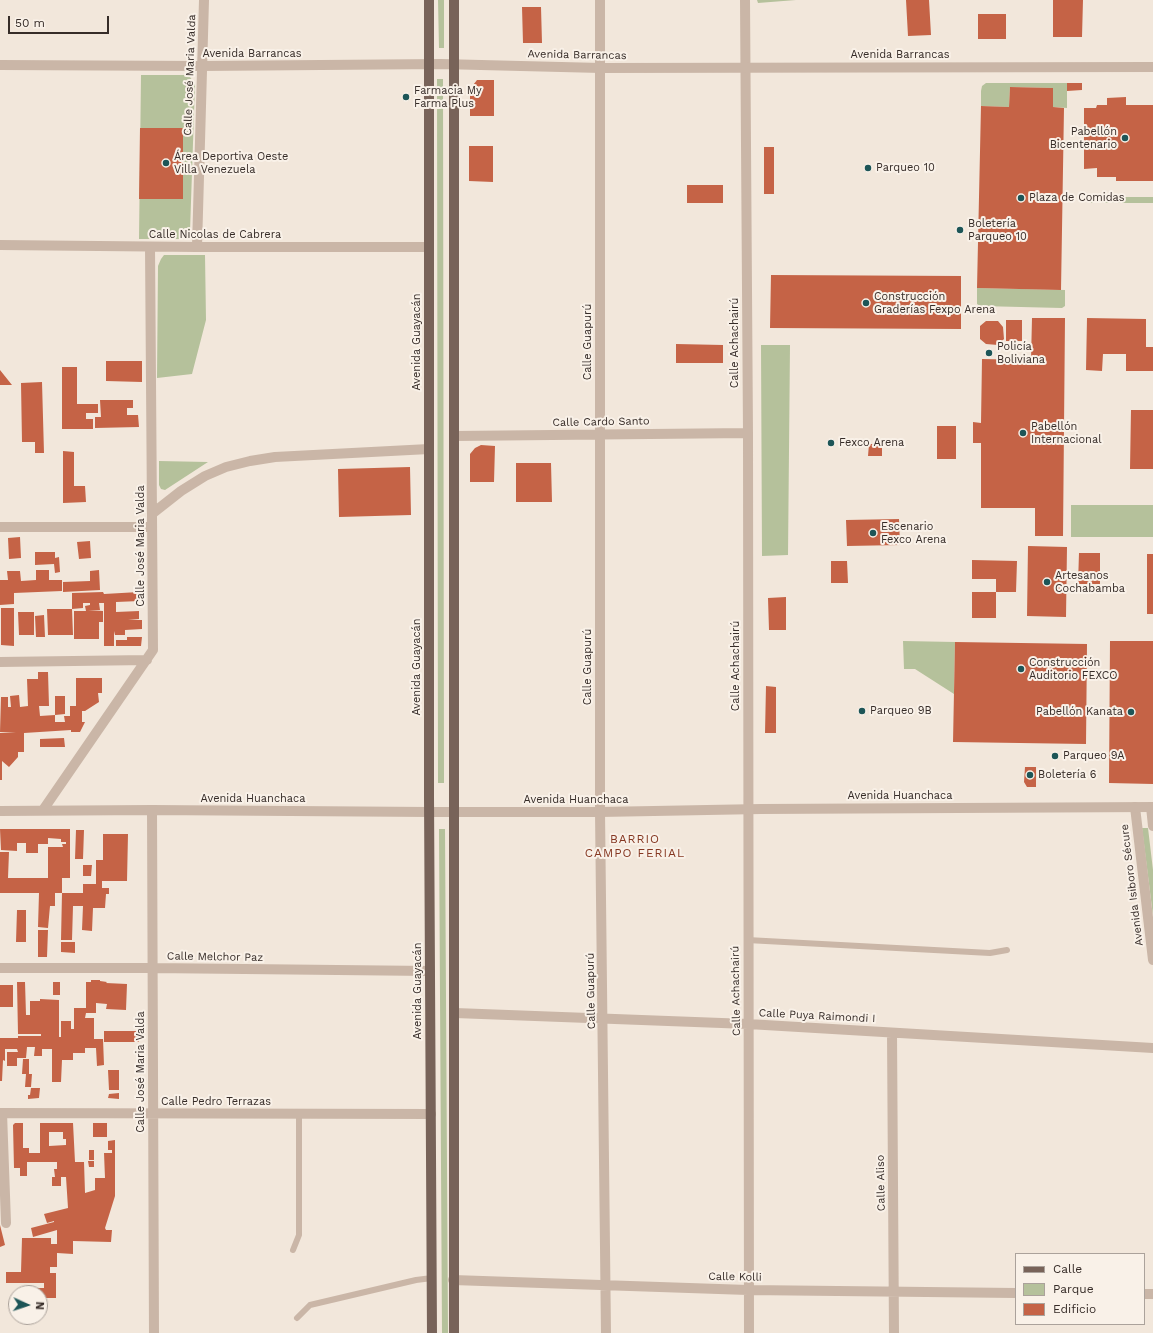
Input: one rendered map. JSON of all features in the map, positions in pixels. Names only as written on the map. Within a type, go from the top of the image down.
[{"type":"main road","name":"Avenida Guayacán","points":[[429,0],[429,812],[432,1333]]},
{"type":"main road","points":[[454,0],[454,1333]]},
{"type":"street","name":"Calle José Maria Valda","points":[[197,247],[204,0]]},
{"type":"street","name":"Calle Guapurú","points":[[600,0],[600,812],[606,1333]]},
{"type":"street","name":"Calle Achachairú","points":[[745,0],[748,433],[747,940],[749,1333]]},
{"type":"street","name":"Avenida Barrancas","points":[[0,65],[201,66],[455,64],[600,68],[1153,67]]},
{"type":"street","name":"Calle Nicolas de Cabrera","points":[[0,245],[150,247],[429,247]]},
{"type":"street","name":"Calle José Maria Valda","points":[[42,810],[153,650],[150,247]]},
{"type":"street","name":"Calle Cardo Santo","points":[[454,436],[748,433]]},
{"type":"street","points":[[153,513],[181,491],[205,476],[226,467],[250,460],[275,457],[429,450]]},
{"type":"street","points":[[0,527],[152,527]]},
{"type":"street","points":[[0,662],[147,660]]},
{"type":"street","name":"Avenida Isiboro Sécure","points":[[1135,807],[1153,960]]},
{"type":"street","points":[[1152,807],[1153,826]]},
{"type":"street","name":"Avenida Huanchaca","points":[[0,811],[152,810],[600,812],[748,809],[1152,807]]},
{"type":"street","name":"Calle José Maria Valda","points":[[152,810],[154,1333]]},
{"type":"street","name":"Calle Melchor Paz","points":[[0,968],[152,968],[430,972]]},
{"type":"street","name":"Calle Puya Raimondi I","points":[[455,1013],[748,1024],[1153,1048]]},
{"type":"street","name":"Calle Aliso","points":[[892,1033],[894,1333]]},
{"type":"street","points":[[1,1113],[3,1223]]},
{"type":"street","name":"Calle Pedro Terrazas","points":[[1,1113],[431,1114]]},
{"type":"street","name":"Calle Kolli","points":[[454,1280],[748,1290],[1015,1293]]},
{"type":"lane","points":[[747,940],[990,953],[1007,950]]},
{"type":"lane","points":[[293,1250],[299,1235],[299,1114]]},
{"type":"lane","points":[[296,1318],[310,1305],[416,1280],[432,1278]]},
{"type":"green space","points":[[438,0],[444,0],[444,48],[439,48]]},
{"type":"green space","points":[[757,0],[796,0],[758,3]]},
{"type":"green space","name":"Área Deportiva Oeste Villa Venezuela","points":[[141,75],[185,75],[190,77],[195,84],[190,231],[188,235],[181,239],[139,239]]},
{"type":"green space","points":[[437,79],[443,79],[444,783],[438,783]]},
{"type":"green space","points":[[986,83],[1067,83],[1067,108],[1053,107],[1053,88],[1010,87],[1009,107],[981,106],[982,86]]},
{"type":"green space","points":[[1091,197],[1153,197],[1153,203],[1091,203]]},
{"type":"green space","points":[[164,255],[205,255],[206,320],[192,374],[157,378],[158,266]]},
{"type":"green space","points":[[977,288],[1065,290],[1065,306],[1062,308],[980,306],[977,304]]},
{"type":"green space","points":[[761,345],[790,345],[788,555],[762,556]]},
{"type":"green space","points":[[159,461],[208,462],[165,490],[161,489],[159,485]]},
{"type":"green space","points":[[1071,505],[1153,505],[1153,537],[1071,537]]},
{"type":"green space","points":[[903,641],[955,642],[954,694],[915,669],[904,669]]},
{"type":"green space","points":[[1142,828],[1148,828],[1153,870],[1153,916]]},
{"type":"green space","points":[[439,829],[445,829],[448,1333],[442,1333]]},
{"type":"building","points":[[906,0],[929,0],[931,35],[908,36]]},
{"type":"building","points":[[1053,0],[1083,0],[1082,37],[1053,37]]},
{"type":"building","points":[[522,7],[541,7],[542,43],[523,43]]},
{"type":"building","points":[[978,14],[1006,14],[1006,39],[978,39]]},
{"type":"building","points":[[477,80],[494,80],[494,116],[470,116],[470,89]]},
{"type":"building","points":[[1067,83],[1082,83],[1082,90],[1067,91]]},
{"type":"building","name":"Plaza de Comidas","points":[[1010,87],[1053,88],[1053,107],[1064,108],[1061,290],[977,288],[981,106],[1009,107]]},
{"type":"building","name":"Pabellón Bicentenario","points":[[1126,97],[1126,105],[1153,105],[1153,181],[1116,181],[1116,177],[1097,177],[1097,168],[1084,169],[1084,108],[1096,108],[1097,105],[1107,105],[1107,98]]},
{"type":"building","points":[[140,128],[183,128],[183,199],[139,199]]},
{"type":"building","points":[[469,146],[493,146],[493,182],[469,181]]},
{"type":"building","points":[[764,147],[774,147],[774,194],[764,194]]},
{"type":"building","points":[[687,185],[723,185],[723,203],[687,203]]},
{"type":"building","name":"Construcción Graderías Fexpo Arena","points":[[771,275],[961,276],[961,329],[770,328]]},
{"type":"building","name":"Pabellón Internacional","points":[[1032,318],[1065,318],[1063,536],[1035,536],[1035,508],[981,508],[981,443],[973,443],[973,422],[981,423],[982,359],[1031,360]]},
{"type":"building","points":[[1087,318],[1146,319],[1146,347],[1153,347],[1153,371],[1126,371],[1126,354],[1103,354],[1102,371],[1086,370]]},
{"type":"building","points":[[1006,320],[1022,320],[1022,341],[1006,341]]},
{"type":"building","points":[[986,321],[998,321],[1003,327],[1004,339],[998,345],[986,344],[980,339],[980,326]]},
{"type":"building","points":[[676,344],[723,345],[723,363],[676,363]]},
{"type":"building","points":[[106,361],[142,361],[142,382],[106,381]]},
{"type":"building","points":[[62,367],[77,367],[77,404],[98,404],[98,413],[86,413],[86,419],[93,419],[93,429],[62,429]]},
{"type":"building","points":[[0,370],[12,385],[0,385]]},
{"type":"building","points":[[42,382],[44,453],[35,453],[35,442],[22,442],[21,383]]},
{"type":"building","points":[[100,400],[133,400],[133,408],[127,408],[127,415],[138,415],[139,427],[95,428],[95,417],[101,417]]},
{"type":"building","points":[[1131,410],[1153,410],[1153,469],[1130,469]]},
{"type":"building","points":[[937,426],[956,426],[956,459],[937,459]]},
{"type":"building","points":[[869,444],[882,444],[882,456],[868,456]]},
{"type":"building","points":[[481,445],[495,446],[494,482],[470,482],[470,454],[475,448]]},
{"type":"building","points":[[63,451],[74,452],[74,486],[85,486],[86,502],[63,503]]},
{"type":"building","points":[[516,463],[551,463],[552,502],[516,502]]},
{"type":"building","points":[[410,467],[411,515],[339,517],[338,469]]},
{"type":"building","name":"Escenario Fexco Arena","points":[[899,519],[900,545],[847,546],[846,520]]},
{"type":"building","points":[[20,537],[21,558],[9,559],[8,538]]},
{"type":"building","points":[[90,541],[91,558],[79,559],[77,542]]},
{"type":"building","name":"Artesanos Cochabamba","points":[[1028,546],[1067,547],[1066,617],[1027,616]]},
{"type":"building","points":[[35,552],[55,552],[55,558],[59,557],[60,572],[55,573],[54,564],[35,565]]},
{"type":"building","points":[[1079,553],[1100,553],[1100,584],[1078,584]]},
{"type":"building","points":[[1147,554],[1153,554],[1153,614],[1147,614]]},
{"type":"building","points":[[972,560],[1017,561],[1016,592],[996,592],[996,579],[972,579]]},
{"type":"building","points":[[831,561],[847,561],[848,583],[831,583]]},
{"type":"building","points":[[36,570],[49,570],[49,580],[62,580],[62,591],[14,593],[14,604],[0,605],[0,580],[8,580],[7,571],[20,571],[21,581],[36,580]]},
{"type":"building","points":[[99,570],[100,590],[63,592],[63,582],[90,581],[90,571]]},
{"type":"building","points":[[103,592],[104,594],[139,592],[140,601],[116,602],[116,612],[139,611],[139,619],[128,620],[142,620],[142,629],[125,630],[125,635],[115,635],[114,631],[114,646],[104,646],[104,603],[99,603],[100,610],[88,610],[103,611],[103,622],[99,622],[99,639],[74,639],[74,611],[86,611],[85,606],[90,605],[90,603],[83,603],[83,608],[72,609],[72,593]]},
{"type":"building","points":[[972,592],[996,592],[996,618],[972,618]]},
{"type":"building","points":[[786,597],[786,630],[769,630],[768,598]]},
{"type":"building","points":[[1,608],[14,608],[14,646],[1,645]]},
{"type":"building","points":[[47,609],[72,609],[73,635],[48,635]]},
{"type":"building","points":[[18,612],[34,612],[34,635],[19,635]]},
{"type":"building","points":[[44,615],[45,637],[36,637],[35,616]]},
{"type":"building","points":[[127,637],[142,637],[141,646],[116,646],[116,640],[127,640]]},
{"type":"building","name":"Pabellón Kanata","points":[[1110,641],[1153,641],[1153,784],[1109,783]]},
{"type":"building","name":"Construcción Auditorio FEXCO","points":[[955,642],[1087,644],[1086,744],[953,742]]},
{"type":"building","points":[[38,672],[48,672],[49,706],[39,706],[40,716],[55,715],[55,722],[65,722],[64,716],[70,716],[70,706],[76,706],[76,678],[102,678],[102,693],[98,693],[99,702],[85,711],[82,711],[82,722],[85,722],[80,732],[71,732],[71,730],[24,733],[24,752],[18,752],[18,757],[9,767],[2,761],[2,780],[0,780],[0,733],[16,733],[0,732],[1,697],[8,697],[8,707],[11,707],[10,696],[19,695],[20,707],[28,706],[27,679],[38,679]]},
{"type":"building","points":[[766,686],[776,687],[776,733],[765,733]]},
{"type":"building","points":[[55,696],[65,696],[65,714],[55,715]]},
{"type":"building","points":[[64,738],[65,747],[40,747],[40,739]]},
{"type":"building","name":"Boletería 6","points":[[1025,767],[1036,767],[1036,787],[1027,787],[1024,782]]},
{"type":"building","points":[[0,829],[70,829],[70,878],[62,878],[62,893],[55,893],[55,906],[50,906],[48,928],[38,927],[39,893],[0,893],[0,852],[9,852],[8,878],[48,878],[48,847],[63,847],[62,844],[66,844],[66,842],[61,842],[61,839],[48,838],[48,844],[38,844],[38,853],[26,853],[26,843],[17,843],[17,851],[1,850]]},
{"type":"building","points":[[76,830],[84,830],[83,859],[75,859]]},
{"type":"building","points":[[103,834],[128,834],[127,881],[102,881],[102,888],[109,888],[109,894],[106,894],[105,908],[93,908],[92,931],[82,930],[83,906],[73,906],[72,940],[61,940],[62,893],[83,893],[83,884],[96,884],[96,860],[103,860]]},
{"type":"building","points":[[83,865],[92,865],[91,876],[83,876]]},
{"type":"building","points":[[17,910],[26,910],[26,942],[16,942]]},
{"type":"building","points":[[38,930],[48,930],[47,957],[38,957]]},
{"type":"building","points":[[61,942],[75,942],[75,953],[61,952]]},
{"type":"building","points":[[91,980],[100,980],[107,982],[106,983],[127,984],[126,1010],[106,1009],[107,1004],[96,1003],[96,1013],[86,1013],[85,1018],[94,1018],[94,1039],[103,1039],[104,1065],[97,1066],[96,1048],[85,1048],[85,1053],[73,1053],[73,1060],[62,1060],[61,1082],[52,1082],[52,1049],[42,1049],[42,1056],[34,1056],[35,1047],[27,1047],[26,1058],[17,1058],[17,1066],[7,1066],[7,1052],[18,1052],[17,1049],[5,1049],[2,1081],[0,1081],[0,1038],[41,1036],[41,1034],[18,1034],[17,982],[25,982],[26,1015],[30,1015],[30,1001],[40,1001],[40,999],[59,1000],[59,1037],[61,1037],[61,1021],[71,1021],[71,1029],[74,1029],[74,1008],[86,1008],[86,982],[91,982]]},
{"type":"building","points":[[53,982],[60,982],[60,995],[53,995]]},
{"type":"building","points":[[0,985],[13,985],[13,1007],[0,1007]]},
{"type":"building","points":[[104,1031],[139,1031],[139,1042],[104,1042]]},
{"type":"building","points":[[23,1059],[29,1059],[29,1074],[32,1074],[31,1087],[25,1087],[26,1074],[22,1074]]},
{"type":"building","points":[[108,1070],[119,1070],[119,1090],[109,1090]]},
{"type":"building","points":[[31,1088],[40,1088],[39,1098],[28,1099]]},
{"type":"building","points":[[119,1093],[119,1099],[108,1098],[109,1094]]},
{"type":"building","points":[[15,1123],[23,1123],[23,1148],[29,1148],[29,1153],[40,1153],[40,1123],[73,1123],[75,1162],[84,1162],[85,1193],[95,1190],[95,1178],[105,1178],[104,1153],[112,1153],[112,1150],[108,1150],[108,1141],[115,1140],[115,1196],[105,1228],[106,1230],[112,1230],[111,1242],[73,1241],[73,1254],[57,1253],[57,1267],[50,1267],[50,1273],[56,1273],[56,1298],[48,1298],[48,1285],[44,1285],[44,1283],[6,1283],[6,1272],[21,1272],[22,1238],[51,1238],[51,1244],[57,1244],[57,1230],[33,1237],[31,1228],[54,1222],[47,1223],[44,1214],[68,1208],[66,1177],[61,1177],[61,1186],[52,1186],[52,1177],[55,1177],[54,1169],[57,1169],[57,1162],[27,1162],[27,1176],[20,1176],[20,1168],[14,1168],[13,1125]],"holes":[[[49,1132],[63,1132],[63,1139],[66,1139],[66,1145],[49,1146]]]},
{"type":"building","points":[[93,1123],[107,1123],[107,1137],[93,1137]]},
{"type":"building","points":[[89,1150],[94,1150],[94,1160],[89,1160]]},
{"type":"building","points":[[88,1161],[94,1161],[94,1167],[89,1167]]},
{"type":"building","points":[[0,1225],[5,1245],[0,1247]]},
{"type":"place","name":"Farmacia My Farma Plus","points":[[406,97]]},
{"type":"place","name":"Pabellón Bicentenario","points":[[1125,138]]},
{"type":"place","name":"Área Deportiva Oeste Villa Venezuela","points":[[166,163]]},
{"type":"place","name":"Parqueo 10","points":[[868,168]]},
{"type":"place","name":"Plaza de Comidas","points":[[1021,198]]},
{"type":"place","name":"Boletería Parqueo 10","points":[[960,230]]},
{"type":"place","name":"Construcción Graderías Fexpo Arena","points":[[866,303]]},
{"type":"place","name":"Policía Boliviana","points":[[989,353]]},
{"type":"place","name":"Pabellón Internacional","points":[[1023,433]]},
{"type":"place","name":"Fexco Arena","points":[[831,443]]},
{"type":"place","name":"Escenario Fexco Arena","points":[[873,533]]},
{"type":"place","name":"Artesanos Cochabamba","points":[[1047,582]]},
{"type":"place","name":"Construcción Auditorio FEXCO","points":[[1021,669]]},
{"type":"place","name":"Parqueo 9B","points":[[862,711]]},
{"type":"place","name":"Pabellón Kanata","points":[[1131,712]]},
{"type":"place","name":"Parqueo 9A","points":[[1055,756]]},
{"type":"place","name":"Boletería 6","points":[[1030,775]]},
{"type":"district","name":"BARRIO CAMPO FERIAL","points":[[635,846]]}]
